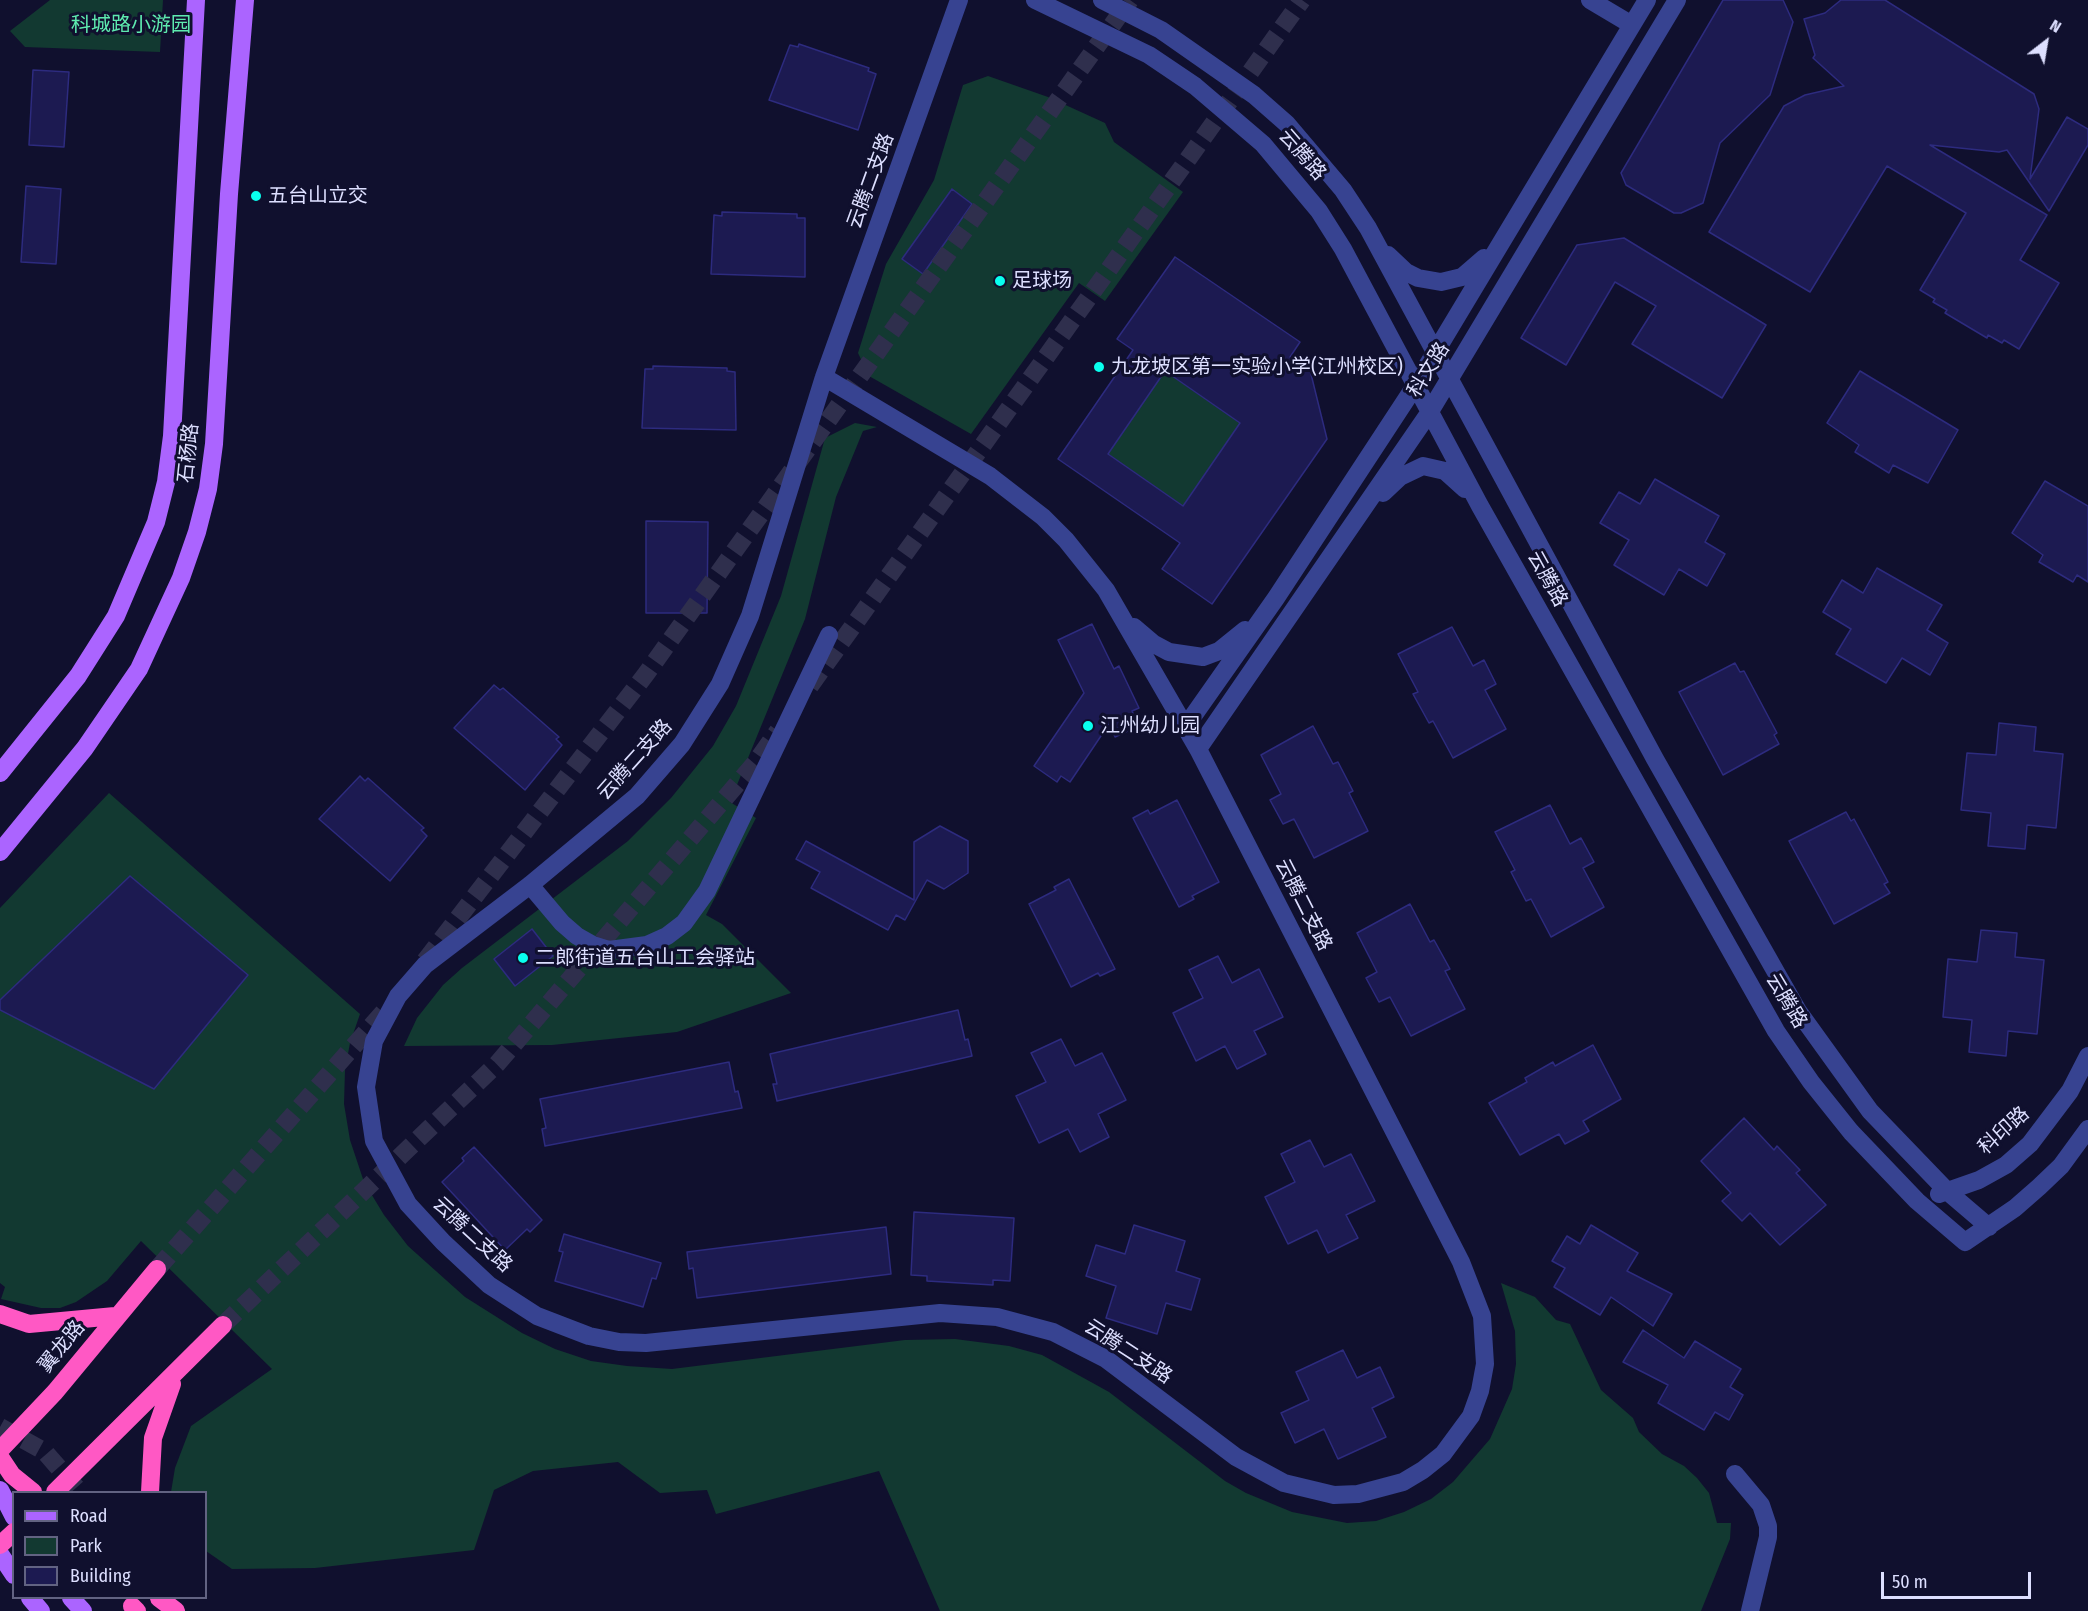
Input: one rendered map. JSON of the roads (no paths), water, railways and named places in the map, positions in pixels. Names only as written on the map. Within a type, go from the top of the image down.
[{"type":"highway","name":"翼龙路","points":[[0,1450],[55,1392],[115,1316],[157,1269]]},
{"type":"highway","points":[[0,1314],[29,1324],[115,1316]]},
{"type":"highway","points":[[57,1491],[104,1447],[223,1325]]},
{"type":"highway","points":[[150,1485],[153,1438],[163,1403],[177,1372]]},
{"type":"highway","points":[[0,1434],[33,1416]]},
{"type":"highway","points":[[0,1458],[12,1475],[32,1491]]},
{"type":"highway","points":[[0,1545],[12,1534]]},
{"type":"highway","points":[[160,1599],[176,1611]]},
{"type":"main road","name":"石杨路","points":[[0,773],[78,676],[116,616],[156,522],[166,482],[172,425],[196,0]]},
{"type":"main road","name":"石杨路","points":[[0,852],[91,740],[139,669],[181,578],[197,532],[208,489],[214,444],[229,194],[245,0]]},
{"type":"main road","points":[[0,1490],[12,1513]]},
{"type":"main road","points":[[0,1554],[12,1572]]},
{"type":"main road","points":[[31,1599],[41,1611]]},
{"type":"main road","points":[[72,1599],[84,1611]]},
{"type":"street","name":"云腾二支路","points":[[824,377],[990,476],[1017,495],[1066,540],[1106,590],[1123,616],[1186,726],[1455,1251],[1482,1316],[1485,1364],[1480,1391],[1471,1416],[1443,1454],[1424,1470],[1403,1482],[1358,1494],[1334,1495],[1284,1483],[1236,1457],[1106,1359],[1053,1332],[998,1317],[940,1313],[646,1343],[619,1342],[589,1336],[537,1316],[489,1285],[443,1242],[408,1204],[374,1141],[366,1087],[374,1041],[398,996],[425,965],[530,885],[637,796],[682,744],[720,684],[750,616],[824,377],[959,0]]},
{"type":"street","name":"云腾路","points":[[1035,0],[1149,56],[1195,86],[1263,144],[1319,211],[1343,249],[1480,506],[1776,1031],[1811,1082],[1851,1132],[1917,1201],[1965,1242],[1989,1227],[1948,1192],[1870,1111],[1797,1011],[1655,759],[1434,354],[1368,228],[1316,156],[1287,124],[1254,95],[1161,30],[1102,0]]},
{"type":"street","points":[[1590,0],[1632,25]]},
{"type":"street","name":"科文路","points":[[1186,726],[1276,598],[1415,386],[1647,0]]},
{"type":"street","name":"科文路","points":[[1198,749],[1429,413],[1677,0]]},
{"type":"street","points":[[1368,228],[1394,263],[1406,272],[1418,278],[1441,282],[1452,281],[1470,273],[1503,240]]},
{"type":"street","points":[[1350,526],[1400,477],[1423,466],[1434,467],[1454,477],[1480,506]]},
{"type":"street","points":[[1123,616],[1154,644],[1178,654],[1203,657],[1234,640],[1276,598]]},
{"type":"street","points":[[530,885],[562,923],[593,945],[609,950],[647,945],[668,936],[684,923],[707,891],[829,635]]},
{"type":"street","name":"科印路","points":[[1917,1201],[1979,1180],[2006,1165],[2030,1143],[2070,1091],[2088,1056]]},
{"type":"street","points":[[1989,1227],[2039,1187],[2061,1166],[2088,1129]]},
{"type":"street","points":[[1735,1474],[1761,1505],[1768,1526],[1768,1537],[1750,1611]]},
{"type":"tunnel","points":[[425,961],[646,674],[1130,0]]},
{"type":"tunnel","points":[[810,686],[1302,0]]},
{"type":"tunnel","points":[[223,1325],[497,1064],[756,762],[778,731]]},
{"type":"tunnel","points":[[157,1269],[389,1006]]},
{"type":"tunnel","points":[[0,1427],[44,1451],[79,1491]]},
{"type":"place","name":"五台山立交","points":[[256,196]]},
{"type":"place","name":"足球场","points":[[1000,281]]},
{"type":"place","name":"九龙坡区第一实验小学(江州校区)","points":[[1099,367]]},
{"type":"place","name":"江州幼儿园","points":[[1088,726]]},
{"type":"place","name":"二郎街道五台山工会驿站","points":[[523,958]]},
{"type":"park label","name":"科城路小游园","points":[[131,25]]}]
